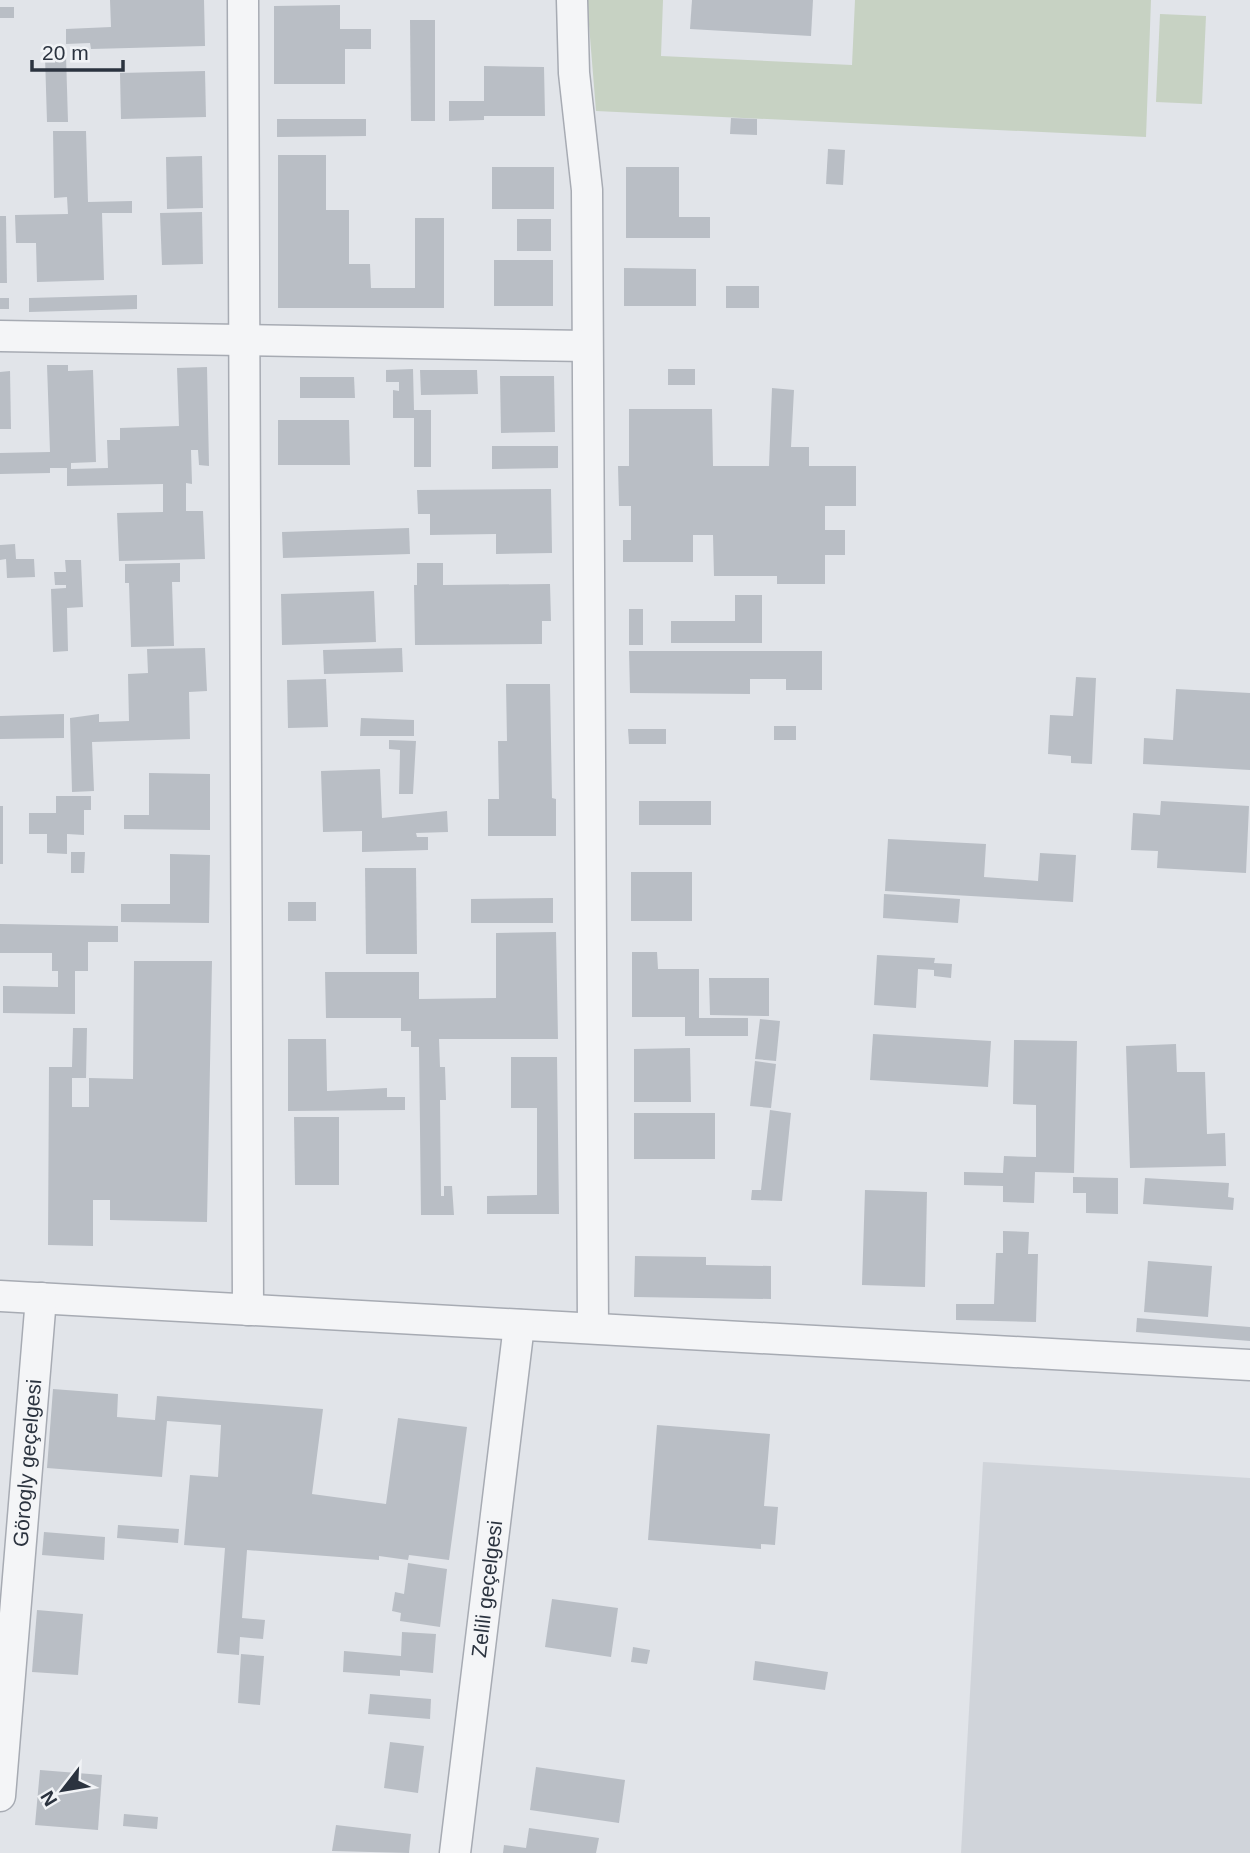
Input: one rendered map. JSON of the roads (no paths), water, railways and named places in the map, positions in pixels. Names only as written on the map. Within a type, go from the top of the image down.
[{"type":"street","points":[[243,0],[248,1310]]},
{"type":"street","points":[[572,0],[574,73],[587,190],[593,1328]]},
{"type":"street","points":[[0,336],[587,346]]},
{"type":"street","points":[[0,1296],[1250,1365]]},
{"type":"street","name":"Görogly geçelgesi","points":[[0,1796],[41,1298]]},
{"type":"street","name":"Zelili geçelgesi","points":[[454,1853],[519,1325]]}]
